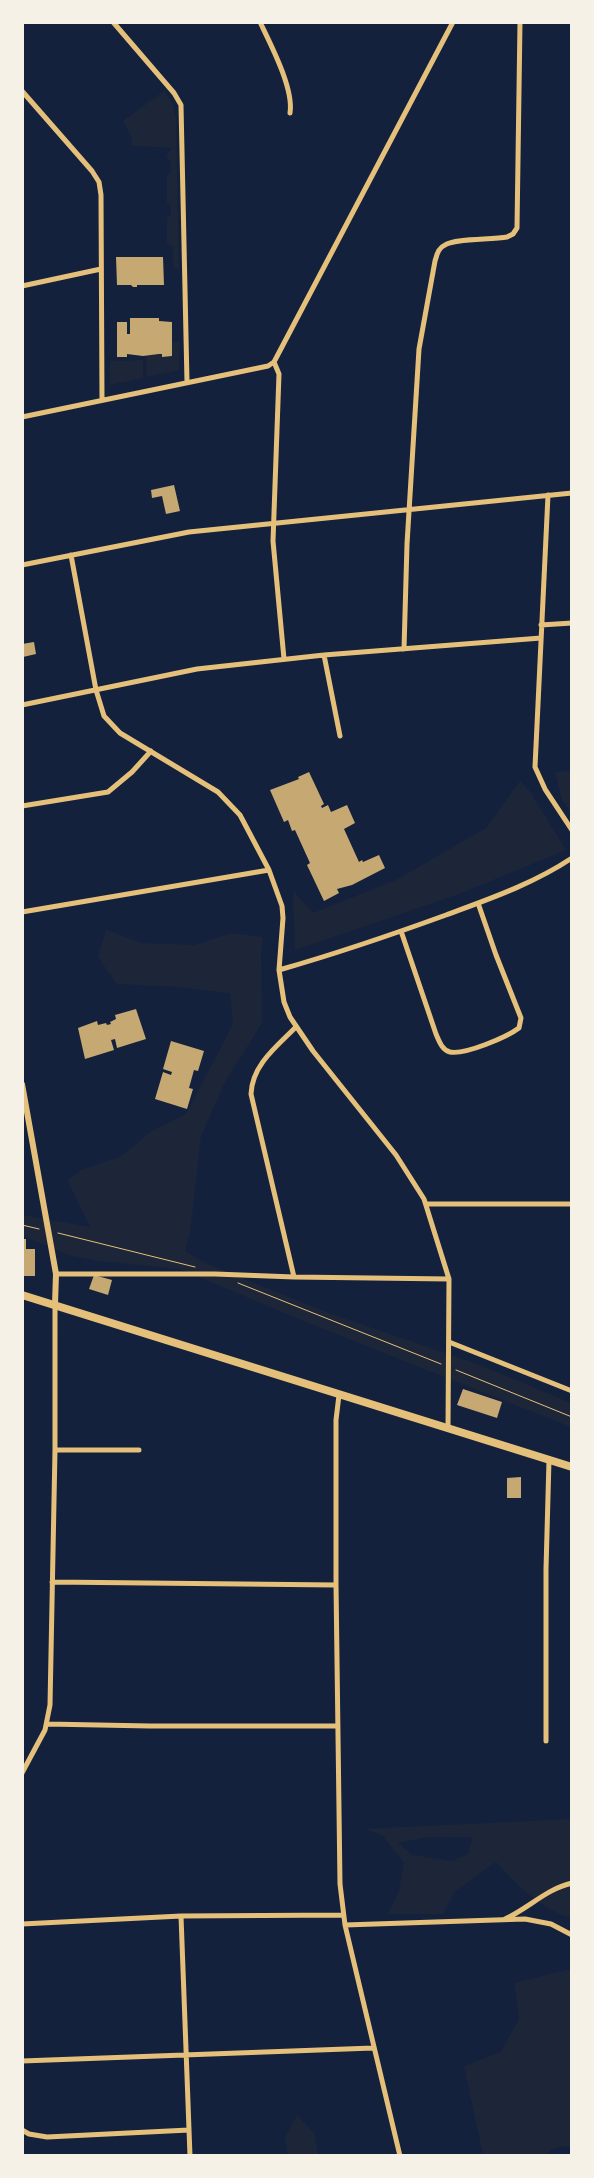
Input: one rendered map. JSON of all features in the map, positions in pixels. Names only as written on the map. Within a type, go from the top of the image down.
[{"type":"main road","points":[[22,1295],[572,1467]]},
{"type":"street","points":[[113,22],[174,92],[181,105],[187,382]]},
{"type":"street","points":[[260,22],[282,73],[291,102],[290,113]]},
{"type":"street","points":[[22,416],[268,366],[274,362],[453,22]]},
{"type":"street","points":[[404,649],[409,509],[418,349],[438,252],[442,246],[449,243],[507,237],[513,234],[517,228],[520,22]]},
{"type":"street","points":[[22,91],[92,171],[99,182],[101,195],[102,400]]},
{"type":"street","points":[[22,286],[102,269]]},
{"type":"street","points":[[274,362],[279,374],[273,523],[276,582],[284,659]]},
{"type":"street","points":[[22,565],[189,532],[572,493]]},
{"type":"street","points":[[548,495],[535,767],[545,789],[572,830]]},
{"type":"street","points":[[71,555],[96,690],[100,706],[110,725],[120,733],[218,792],[240,814],[269,870],[282,906],[283,918],[279,970],[284,1002],[296,1027],[396,1154],[413,1179],[426,1204],[449,1278],[448,1428]]},
{"type":"street","points":[[541,625],[572,623]]},
{"type":"street","points":[[22,705],[197,668],[324,655],[541,638]]},
{"type":"street","points":[[324,655],[340,736]]},
{"type":"street","points":[[22,806],[108,792],[132,772],[151,751]]},
{"type":"street","points":[[279,970],[401,931],[478,903],[538,878],[572,858]]},
{"type":"street","points":[[22,912],[269,870]]},
{"type":"street","points":[[401,931],[436,1035],[442,1047],[450,1052],[458,1052],[494,1040],[519,1028],[521,1018],[489,937],[478,903]]},
{"type":"street","points":[[294,1277],[251,1094],[251,1086],[258,1068],[296,1027]]},
{"type":"street","points":[[22,1084],[56,1274],[50,1705],[47,1724],[41,1741],[22,1773]]},
{"type":"street","points":[[426,1204],[572,1204]]},
{"type":"street","points":[[56,1274],[215,1274],[294,1277],[449,1278]]},
{"type":"street","points":[[449,1342],[572,1391]]},
{"type":"street","points":[[339,1395],[336,1420],[336,1585],[340,1884],[343,1915],[400,2156]]},
{"type":"street","points":[[55,1450],[139,1450]]},
{"type":"street","points":[[546,1741],[546,1569],[549,1460]]},
{"type":"street","points":[[52,1582],[336,1585]]},
{"type":"street","points":[[47,1724],[338,1726]]},
{"type":"street","points":[[502,1920],[520,1912],[540,1896],[572,1882]]},
{"type":"street","points":[[22,1924],[181,1916],[343,1915]]},
{"type":"street","points":[[181,1916],[190,2156]]},
{"type":"street","points":[[345,1924],[525,1919],[551,1924],[572,1935]]},
{"type":"street","points":[[22,2061],[373,2048]]},
{"type":"street","points":[[22,2130],[29,2134],[47,2137],[189,2130]]},
{"type":"path","points":[[22,1225],[41,1230]]},
{"type":"path","points":[[56,1233],[197,1267]]},
{"type":"path","points":[[232,1280],[444,1365]]},
{"type":"path","points":[[453,1369],[572,1417]]},
{"type":"shaded area","points":[[164,91],[172,103],[176,119],[179,269],[174,269],[173,248],[167,243],[167,218],[171,215],[171,204],[167,203],[167,176],[171,171],[171,162],[166,157],[172,148],[131,145],[132,138],[123,121]]},
{"type":"shaded area","points":[[180,341],[179,370],[147,377],[146,355],[162,354],[162,357],[172,356],[172,342]]},
{"type":"shaded area","points":[[143,360],[143,378],[110,385],[110,361]]},
{"type":"shaded area","points":[[572,771],[571,813],[562,800],[555,772]]},
{"type":"shaded area","points":[[520,781],[529,790],[566,850],[459,894],[295,950],[293,890],[313,913],[396,880],[486,828]]},
{"type":"shaded area","points":[[106,930],[142,943],[195,945],[231,933],[263,937],[261,954],[262,1023],[225,1082],[201,1136],[190,1233],[185,1251],[205,1263],[326,1312],[480,1365],[571,1403],[571,1427],[306,1322],[180,1269],[99,1261],[68,1255],[23,1236],[22,1215],[90,1227],[68,1181],[81,1170],[122,1156],[150,1132],[186,1114],[233,1024],[230,993],[176,987],[117,984],[98,957]]},
{"type":"shaded area","points":[[571,1819],[571,1918],[559,1914],[539,1902],[521,1888],[496,1862],[454,1892],[443,1914],[388,1914],[399,1891],[404,1863],[382,1835],[364,1829]],"holes":[[[428,1837],[473,1837],[468,1854],[452,1861],[412,1855],[398,1843]]]},
{"type":"shaded area","points":[[571,1969],[571,2146],[554,2148],[546,2155],[483,2155],[464,2066],[501,2052],[519,2019],[515,1983]]},
{"type":"shaded area","points":[[297,2115],[314,2133],[318,2155],[288,2155],[285,2137]]},
{"type":"building","points":[[116,257],[163,257],[164,285],[137,285],[137,287],[133,287],[131,285],[117,285]]},
{"type":"building","points":[[130,318],[159,318],[159,321],[172,322],[172,356],[162,357],[162,354],[143,356],[127,354],[127,357],[117,357],[117,322],[127,322],[127,334],[130,334]]},
{"type":"building","points":[[174,485],[180,511],[166,514],[162,496],[152,498],[151,490]]},
{"type":"building","points":[[34,642],[36,654],[23,657],[22,644]]},
{"type":"building","points":[[309,772],[324,804],[321,806],[322,808],[328,805],[331,812],[347,805],[355,823],[344,829],[359,862],[379,855],[385,868],[352,885],[337,889],[339,893],[324,901],[307,865],[310,863],[295,830],[292,831],[288,820],[284,822],[270,790],[299,779],[298,777]]},
{"type":"building","points":[[136,1009],[146,1039],[117,1048],[115,1039],[111,1040],[114,1050],[85,1059],[78,1028],[97,1021],[98,1025],[111,1024],[110,1022],[116,1019],[115,1015]]},
{"type":"building","points":[[171,1041],[204,1051],[198,1071],[194,1070],[189,1088],[193,1089],[187,1109],[155,1099],[163,1072],[171,1075],[172,1072],[163,1069]]},
{"type":"building","points":[[22,1239],[26,1239],[26,1249],[35,1249],[35,1276],[24,1276]]},
{"type":"building","points":[[94,1275],[112,1280],[108,1295],[89,1289]]},
{"type":"building","points":[[463,1389],[502,1402],[497,1418],[457,1405]]},
{"type":"building","points":[[521,1477],[521,1498],[507,1498],[507,1478]]}]
